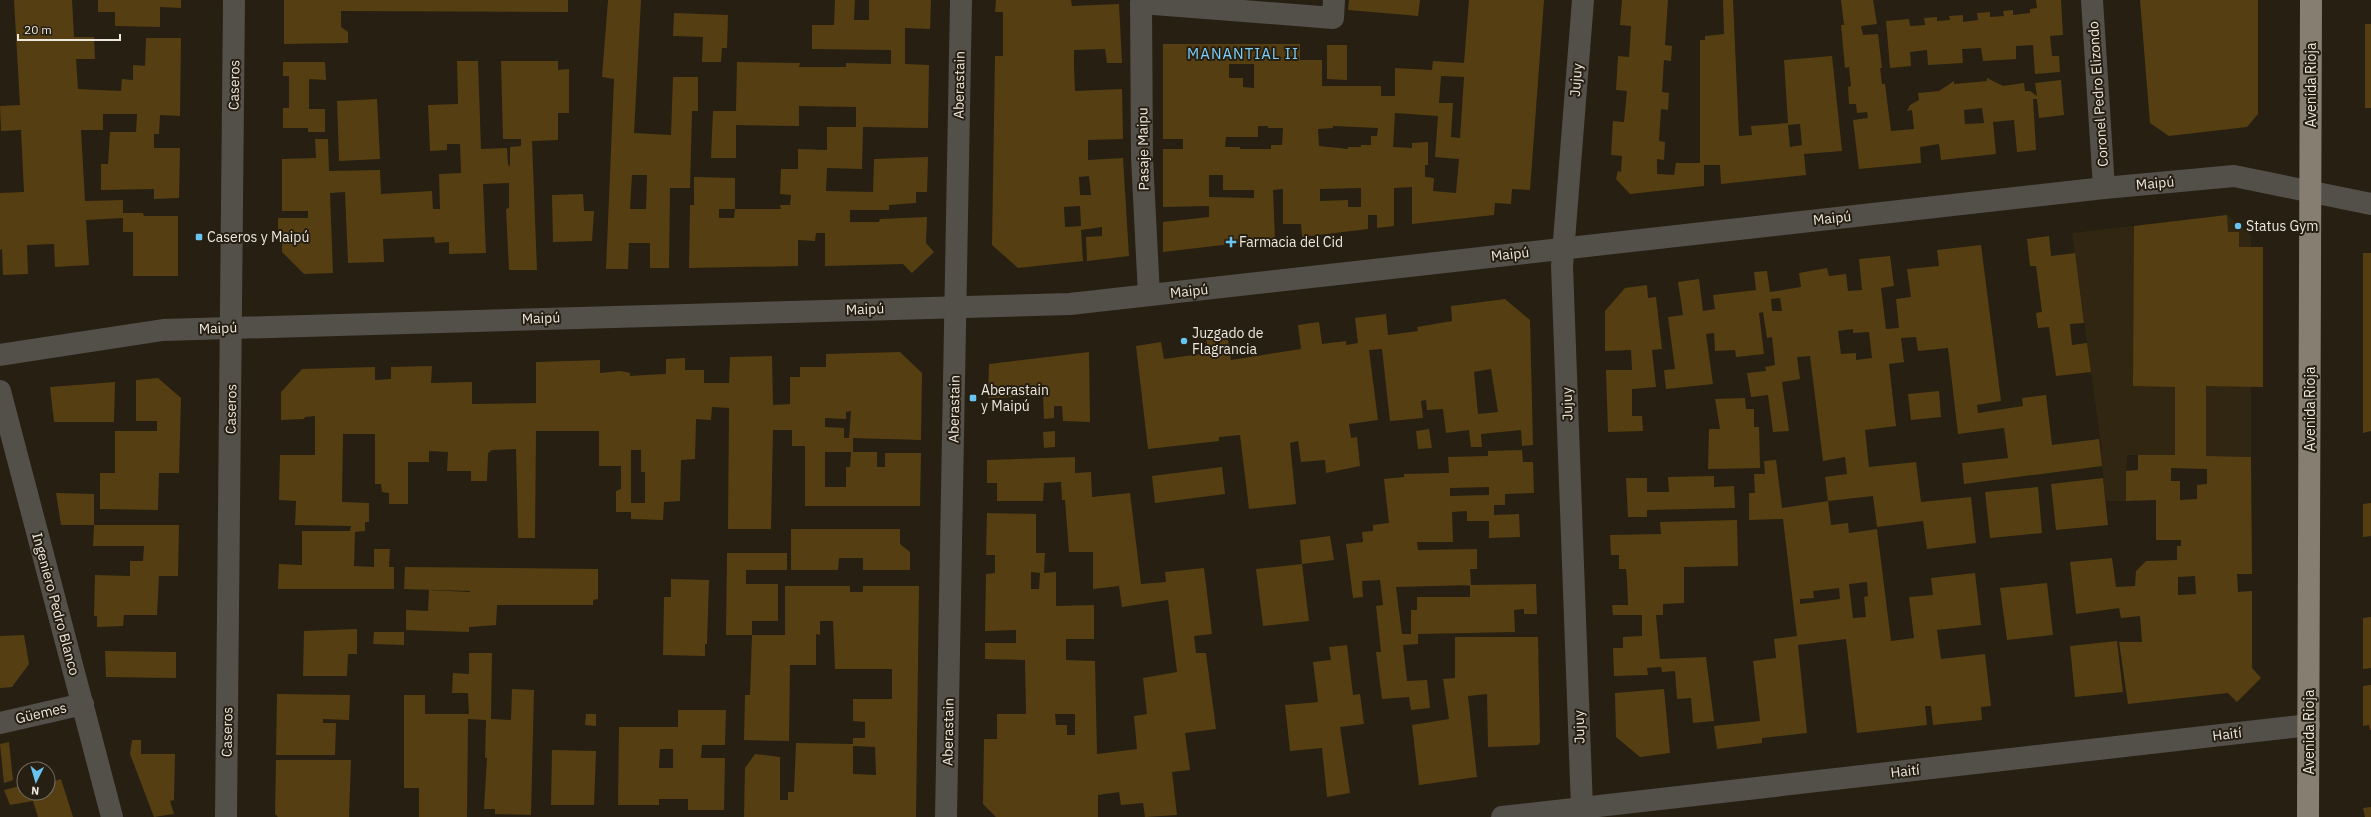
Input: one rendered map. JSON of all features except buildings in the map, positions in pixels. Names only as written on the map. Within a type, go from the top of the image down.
[{"type":"main road","name":"Avenida Rioja","points":[[2308,817],[2311,0]]},
{"type":"street","name":"Caseros","points":[[226,817],[232,327],[234,0]]},
{"type":"street","name":"Aberastain","points":[[946,817],[961,0]]},
{"type":"street","name":"Pasaje Maipu","points":[[1149,295],[1142,158],[1141,2],[1333,18],[1334,0]]},
{"type":"street","name":"Jujuy","points":[[1582,0],[1562,274],[1582,808]]},
{"type":"street","name":"Coronel Pedro Elizondo","points":[[2092,0],[2104,188]]},
{"type":"street","name":"Maipú","points":[[0,355],[164,330],[1070,304],[2104,188],[2234,176],[2311,190],[2371,204]]},
{"type":"street","name":"Ingeniero Pedro Blanco","points":[[0,391],[112,817]]},
{"type":"street","name":"Güemes","points":[[0,723],[82,704]]},
{"type":"street","name":"Haití","points":[[1502,817],[2309,725]]},
{"type":"shaded area","points":[[2227,215],[2251,235],[2251,457],[2127,455],[2126,501],[2106,501],[2102,466],[2055,472],[2054,460],[2102,452],[2072,233]]},
{"type":"place","name":"Status Gym","points":[[2238,226]]},
{"type":"place","name":"Caseros y Maipú","points":[[199,237]]},
{"type":"place","name":"Farmacia del Cid","points":[[1231,242]]},
{"type":"place","name":"Juzgado de Flagrancia","points":[[1184,341]]},
{"type":"place","name":"Aberastain y Maipú","points":[[973,398]]},
{"type":"district","name":"MANANTIAL II","points":[[1243,54]]}]
